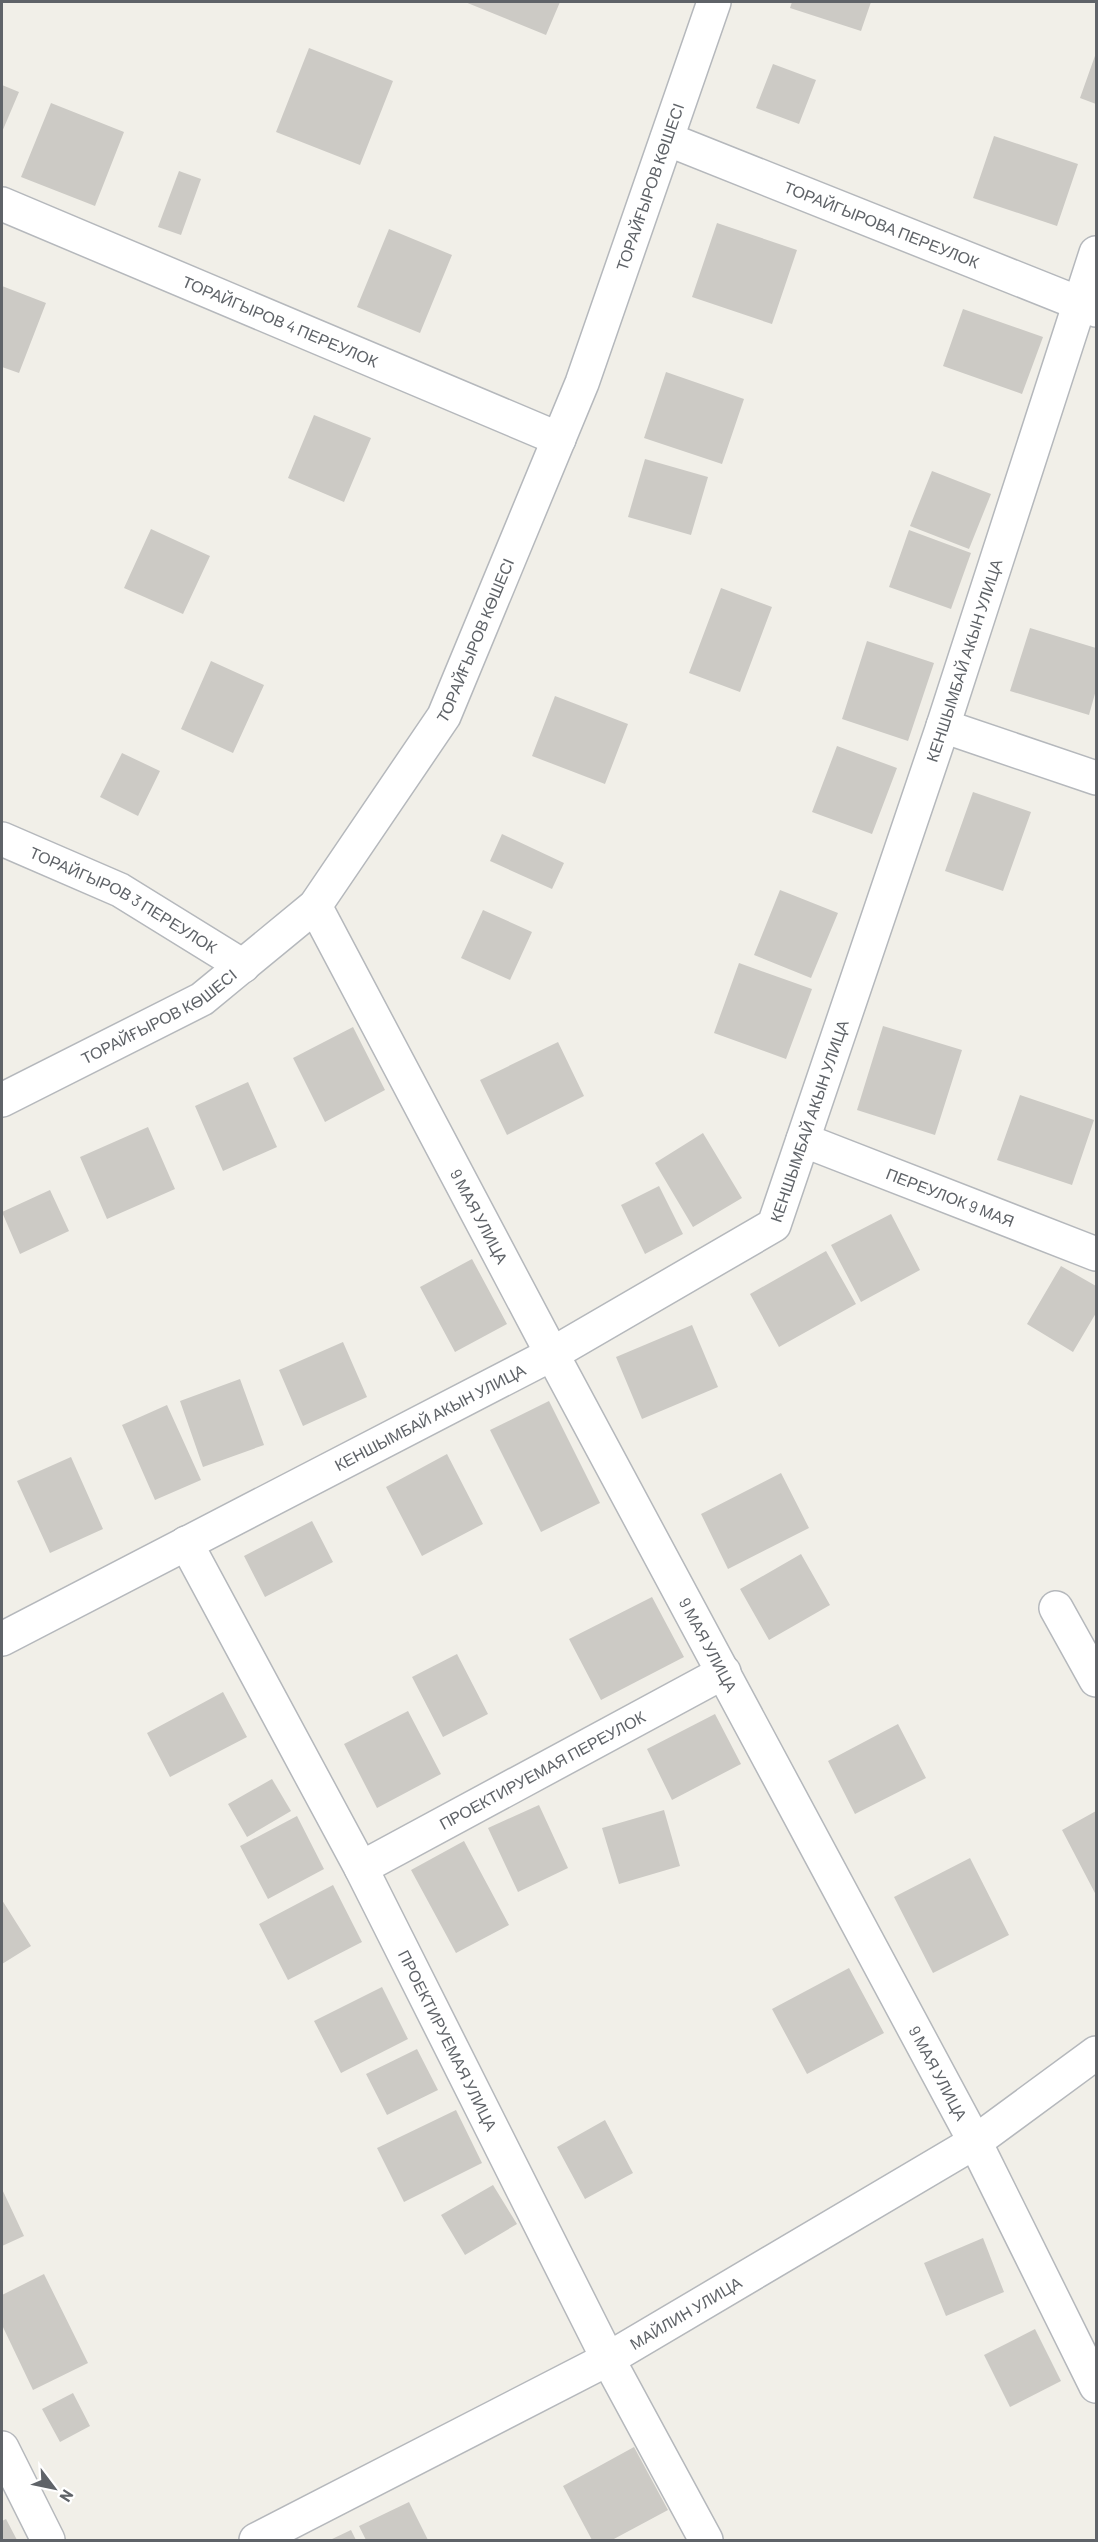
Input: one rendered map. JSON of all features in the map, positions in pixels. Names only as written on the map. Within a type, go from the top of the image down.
[{"type":"street","name":"ТОРАЙҒЫРОВ КӨШЕСІ","points":[[2,1100],[202,999],[315,906],[444,716],[582,383],[714,2]]},
{"type":"street","name":"ТОРАЙГЫРОВА ПЕРЕУЛОК","points":[[667,139],[1087,308]]},
{"type":"street","name":"ТОРАЙГЫРОВ 4 ПЕРЕУЛОК","points":[[2,204],[559,439]]},
{"type":"street","name":"КЕНШЫМБАЙ АКЫН УЛИЦА","points":[[2,1639],[552,1354],[774,1225],[1087,308],[1096,253]]},
{"type":"street","points":[[943,726],[1096,778]]},
{"type":"street","name":"ТОРАЙГЫРОВ 3 ПЕРЕУЛОК","points":[[2,839],[120,890],[243,966]]},
{"type":"street","name":"9 МАЯ УЛИЦА","points":[[315,906],[552,1354],[975,2142],[1096,2386]]},
{"type":"street","name":"ПЕРЕУЛОК 9 МАЯ","points":[[803,1140],[1096,1254]]},
{"type":"street","name":"ПРОЕКТИРУЕМАЯ УЛИЦА","points":[[186,1543],[361,1868],[608,2359],[706,2541]]},
{"type":"street","points":[[1056,1608],[1096,1680]]},
{"type":"street","name":"ПРОЕКТИРУЕМАЯ ПЕРЕУЛОК","points":[[361,1868],[724,1672]]},
{"type":"street","name":"МАЙЛИН УЛИЦА","points":[[256,2541],[608,2359],[975,2142],[1096,2053]]},
{"type":"street","points":[[2,2448],[48,2541]]},
{"type":"building","points":[[465,2],[560,2],[546,35]]},
{"type":"building","points":[[792,2],[871,2],[861,31],[790,8]]},
{"type":"building","points":[[309,48],[393,81],[360,165],[276,132]]},
{"type":"building","points":[[1096,53],[1096,104],[1080,98]]},
{"type":"building","points":[[773,64],[816,80],[799,124],[756,108]]},
{"type":"building","points":[[2,85],[19,92],[2,132]]},
{"type":"building","points":[[51,103],[124,132],[95,206],[21,177]]},
{"type":"building","points":[[994,136],[1078,164],[1057,226],[973,198]]},
{"type":"building","points":[[179,171],[201,179],[181,235],[158,227]]},
{"type":"building","points":[[717,223],[797,250],[772,324],[692,297]]},
{"type":"building","points":[[389,229],[452,255],[420,333],[357,307]]},
{"type":"building","points":[[2,286],[46,303],[19,373],[2,367]]},
{"type":"building","points":[[963,309],[1043,337],[1022,394],[943,366]]},
{"type":"building","points":[[666,372],[744,399],[722,464],[644,438]]},
{"type":"building","points":[[314,415],[371,438],[344,502],[288,478]]},
{"type":"building","points":[[645,459],[708,477],[691,535],[628,517]]},
{"type":"building","points":[[932,471],[991,494],[969,549],[910,526]]},
{"type":"building","points":[[151,529],[210,556],[183,614],[124,588]]},
{"type":"building","points":[[909,530],[971,553],[951,609],[889,587]]},
{"type":"building","points":[[721,588],[772,607],[740,692],[689,673]]},
{"type":"building","points":[[1030,628],[1096,648],[1096,690],[1089,715],[1010,691]]},
{"type":"building","points":[[867,641],[934,663],[908,741],[842,719]]},
{"type":"building","points":[[211,661],[264,685],[233,753],[181,729]]},
{"type":"building","points":[[555,696],[628,724],[605,784],[532,756]]},
{"type":"building","points":[[837,746],[897,768],[872,834],[812,812]]},
{"type":"building","points":[[122,753],[160,771],[138,816],[100,797]]},
{"type":"building","points":[[973,792],[1031,812],[1003,891],[945,871]]},
{"type":"building","points":[[502,834],[564,863],[552,889],[490,861]]},
{"type":"building","points":[[780,890],[838,913],[811,978],[754,955]]},
{"type":"building","points":[[483,910],[532,932],[510,980],[461,958]]},
{"type":"building","points":[[739,963],[812,989],[786,1059],[714,1033]]},
{"type":"building","points":[[883,1026],[962,1050],[935,1135],[857,1110]]},
{"type":"building","points":[[353,1027],[385,1090],[325,1122],[293,1058]]},
{"type":"building","points":[[558,1042],[584,1096],[507,1135],[480,1080]]},
{"type":"building","points":[[248,1082],[277,1147],[223,1171],[195,1106]]},
{"type":"building","points":[[1020,1095],[1094,1120],[1072,1185],[997,1160]]},
{"type":"building","points":[[148,1127],[175,1189],[107,1219],[80,1157]]},
{"type":"building","points":[[703,1133],[742,1198],[693,1227],[655,1163]]},
{"type":"building","points":[[659,1186],[683,1234],[645,1254],[621,1205]]},
{"type":"building","points":[[50,1190],[69,1231],[20,1254],[2,1212]]},
{"type":"building","points":[[891,1214],[920,1270],[861,1302],[831,1245]]},
{"type":"building","points":[[826,1251],[856,1304],[779,1347],[750,1294]]},
{"type":"building","points":[[472,1259],[507,1324],[455,1352],[420,1287]]},
{"type":"building","points":[[1061,1266],[1096,1286],[1096,1313],[1073,1352],[1027,1324]]},
{"type":"building","points":[[692,1325],[718,1387],[642,1419],[616,1357]]},
{"type":"building","points":[[343,1342],[367,1397],[303,1426],[279,1370]]},
{"type":"building","points":[[240,1379],[264,1445],[203,1467],[180,1401]]},
{"type":"building","points":[[549,1401],[600,1503],[541,1532],[490,1430]]},
{"type":"building","points":[[167,1405],[201,1480],[155,1500],[122,1425]]},
{"type":"building","points":[[447,1454],[483,1524],[422,1556],[386,1487]]},
{"type":"building","points":[[71,1457],[103,1529],[50,1553],[17,1481]]},
{"type":"building","points":[[781,1473],[809,1528],[728,1569],[701,1514]]},
{"type":"building","points":[[312,1521],[333,1562],[265,1597],[244,1556]]},
{"type":"building","points":[[801,1554],[830,1605],[769,1640],[740,1589]]},
{"type":"building","points":[[652,1597],[684,1657],[601,1700],[569,1639]]},
{"type":"building","points":[[457,1654],[488,1714],[443,1737],[412,1677]]},
{"type":"building","points":[[223,1692],[247,1737],[170,1777],[147,1733]]},
{"type":"building","points":[[408,1711],[441,1774],[377,1808],[344,1744]]},
{"type":"building","points":[[715,1714],[741,1764],[672,1800],[647,1749]]},
{"type":"building","points":[[898,1724],[926,1778],[855,1814],[828,1761]]},
{"type":"building","points":[[272,1779],[291,1811],[247,1837],[228,1804]]},
{"type":"building","points":[[539,1805],[568,1868],[518,1892],[488,1828]]},
{"type":"building","points":[[664,1810],[680,1866],[619,1884],[602,1828]]},
{"type":"building","points":[[1096,1811],[1096,1895],[1062,1830]]},
{"type":"building","points":[[297,1816],[324,1869],[268,1899],[240,1846]]},
{"type":"building","points":[[464,1841],[509,1925],[456,1953],[411,1870]]},
{"type":"building","points":[[970,1858],[1009,1935],[933,1973],[894,1897]]},
{"type":"building","points":[[333,1885],[362,1942],[288,1980],[259,1924]]},
{"type":"building","points":[[2,1900],[31,1946],[2,1964]]},
{"type":"building","points":[[849,1968],[884,2033],[807,2074],[772,2009]]},
{"type":"building","points":[[382,1987],[408,2039],[341,2073],[314,2021]]},
{"type":"building","points":[[417,2049],[438,2090],[387,2115],[366,2074]]},
{"type":"building","points":[[456,2110],[482,2163],[404,2202],[377,2148]]},
{"type":"building","points":[[605,2120],[633,2173],[585,2199],[557,2147]]},
{"type":"building","points":[[493,2185],[517,2224],[465,2255],[441,2215]]},
{"type":"building","points":[[2,2189],[24,2236],[2,2246]]},
{"type":"building","points":[[983,2238],[1004,2292],[946,2316],[924,2263]]},
{"type":"building","points":[[44,2274],[88,2363],[33,2390],[2,2325],[2,2295]]},
{"type":"building","points":[[1035,2329],[1061,2381],[1010,2407],[984,2355]]},
{"type":"building","points":[[73,2393],[90,2426],[60,2442],[42,2409]]},
{"type":"building","points":[[634,2447],[668,2510],[612,2540],[592,2540],[563,2486]]},
{"type":"building","points":[[409,2502],[428,2540],[366,2540],[359,2526]]},
{"type":"building","points":[[6,2519],[17,2540],[2,2540],[2,2521]]},
{"type":"building","points":[[351,2530],[356,2540],[330,2540]]}]
